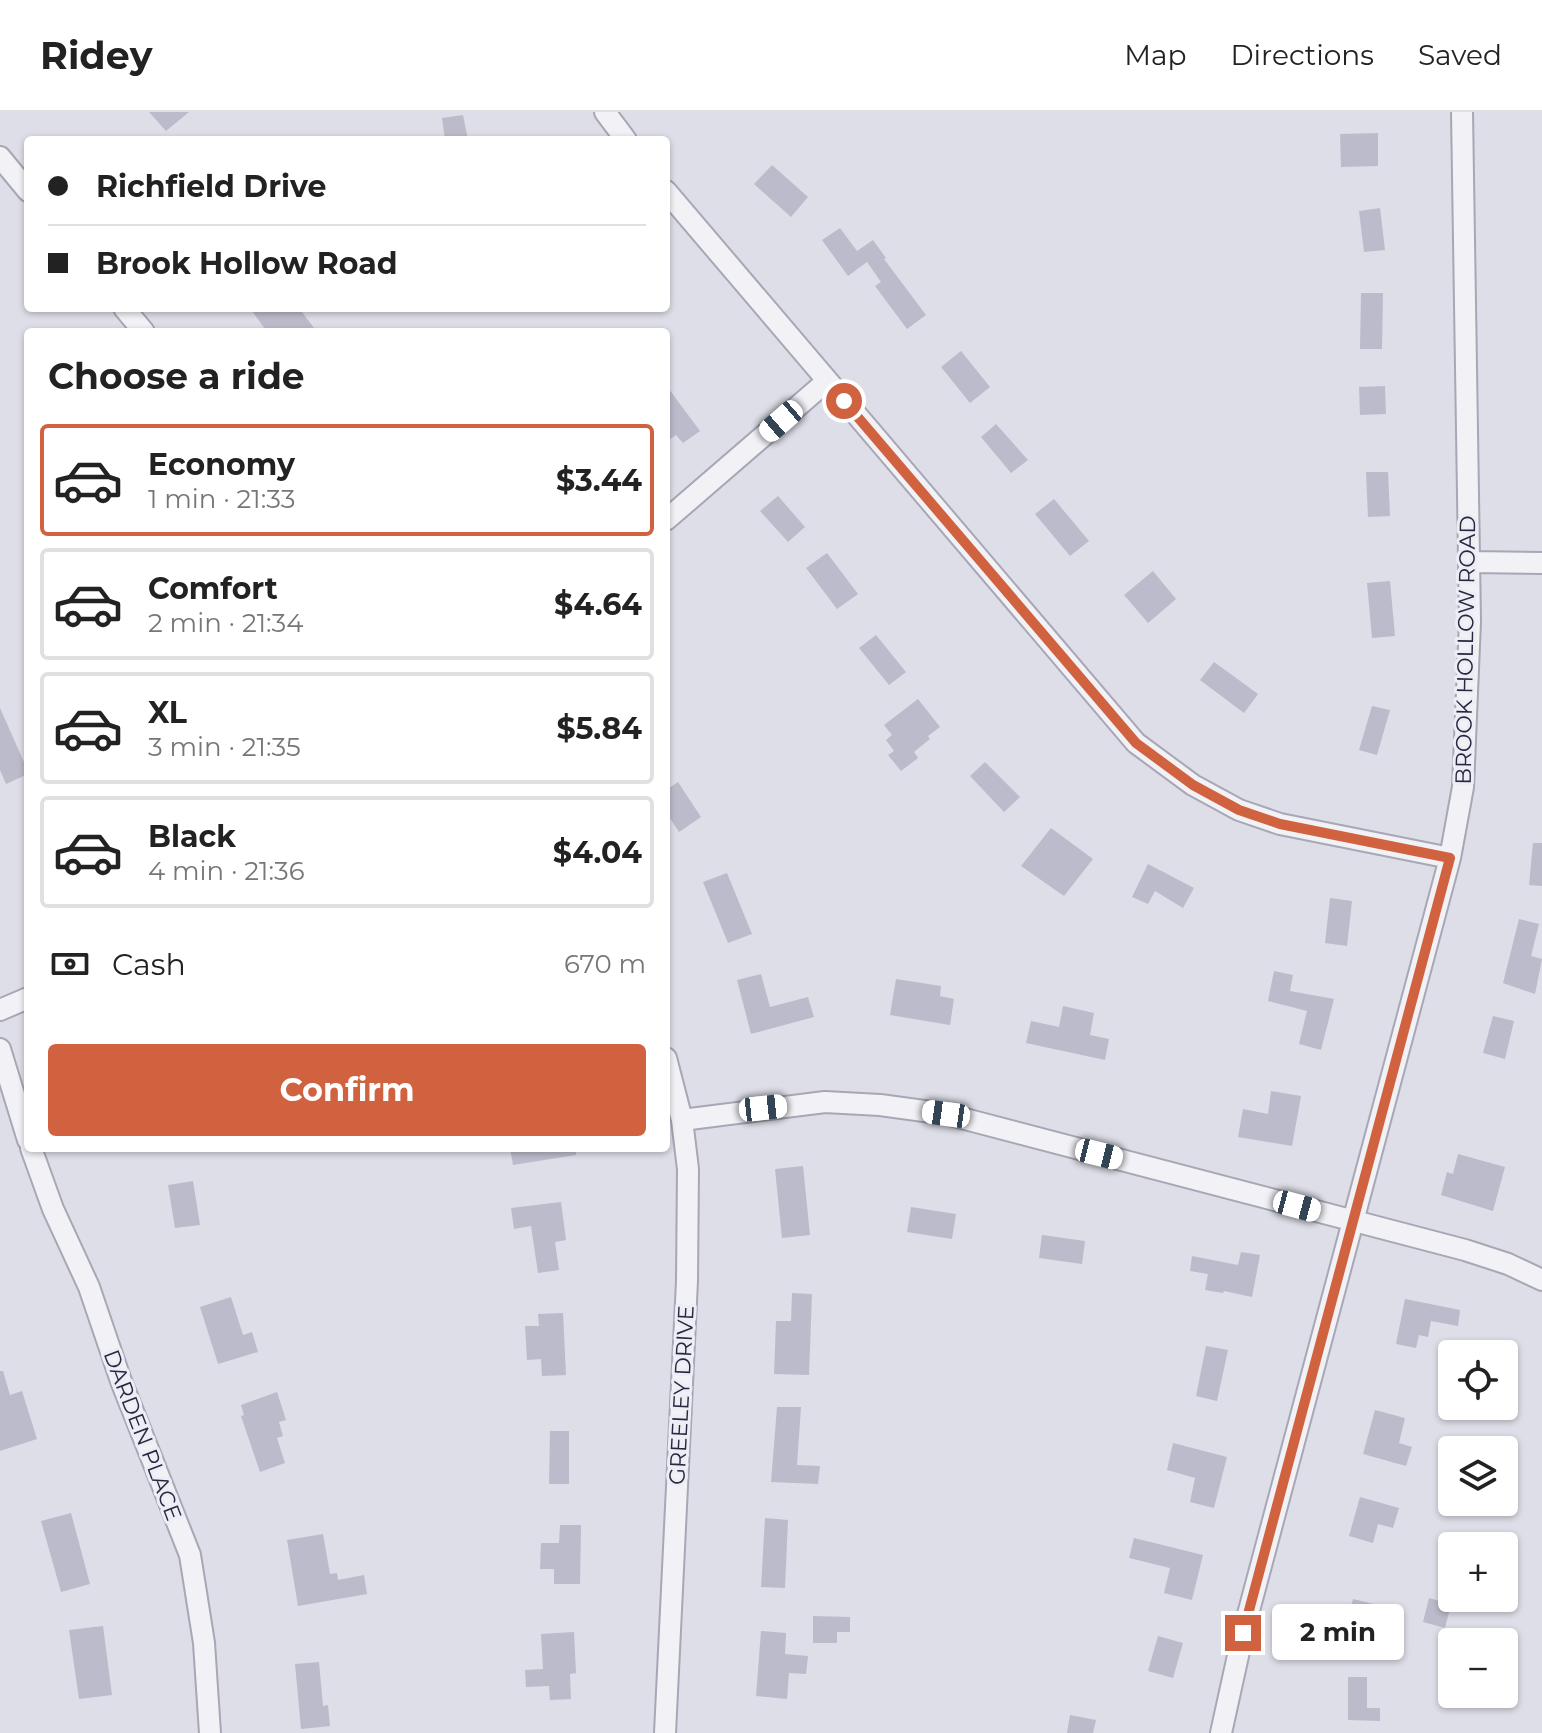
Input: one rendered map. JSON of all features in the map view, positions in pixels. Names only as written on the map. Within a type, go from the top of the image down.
[{"type":"street","points":[[605,112],[623,136]]},
{"type":"street","name":"BROOK HOLLOW ROAD","points":[[1221,1733],[1243,1633],[1450,858],[1463,787],[1470,622],[1462,112]]},
{"type":"street","points":[[0,157],[24,186]]},
{"type":"street","points":[[670,196],[1136,743],[1193,785],[1239,810],[1280,824],[1450,858]]},
{"type":"street","points":[[127,312],[141,328]]},
{"type":"street","points":[[670,517],[827,381]]},
{"type":"street","points":[[1469,562],[1542,563]]},
{"type":"street","points":[[0,1010],[24,1000]]},
{"type":"street","points":[[0,1049],[24,1127]]},
{"type":"street","name":"GREELEY DRIVE","points":[[665,1733],[687,1281],[688,1169],[682,1120],[670,1074]]},
{"type":"street","points":[[682,1120],[825,1102],[880,1105],[946,1114],[1465,1250],[1508,1264],[1542,1280]]},
{"type":"street","name":"DARDEN PLACE","points":[[32,1152],[53,1209],[89,1287],[121,1381],[190,1555],[204,1643],[210,1733]]},
{"type":"building","points":[[149,112],[189,112],[166,131]]},
{"type":"building","points":[[463,115],[467,136],[444,136],[442,118]]},
{"type":"building","points":[[1378,133],[1378,166],[1341,167],[1340,134]]},
{"type":"building","points":[[772,165],[808,197],[791,217],[754,184]]},
{"type":"building","points":[[1380,208],[1385,250],[1364,252],[1359,211]]},
{"type":"building","points":[[840,228],[857,251],[873,240],[926,315],[907,329],[875,286],[881,282],[867,262],[848,276],[822,240]]},
{"type":"building","points":[[1361,293],[1383,293],[1382,349],[1360,349]]},
{"type":"building","points":[[253,312],[302,312],[314,328],[264,328]]},
{"type":"building","points":[[961,351],[990,387],[970,403],[941,367]]},
{"type":"building","points":[[1385,386],[1386,414],[1360,415],[1359,387]]},
{"type":"building","points":[[670,390],[700,431],[683,443],[676,435],[670,439]]},
{"type":"building","points":[[996,424],[1028,460],[1011,473],[981,437]]},
{"type":"building","points":[[1366,472],[1388,472],[1390,516],[1368,517]]},
{"type":"building","points":[[778,496],[805,527],[788,542],[760,511]]},
{"type":"building","points":[[1054,499],[1089,541],[1070,556],[1035,514]]},
{"type":"building","points":[[827,553],[858,594],[837,609],[806,568]]},
{"type":"building","points":[[1153,571],[1176,599],[1148,623],[1124,595]]},
{"type":"building","points":[[1390,581],[1395,636],[1372,638],[1367,583]]},
{"type":"building","points":[[876,635],[906,672],[889,685],[859,648]]},
{"type":"building","points":[[1214,662],[1258,694],[1244,713],[1200,680]]},
{"type":"building","points":[[918,699],[940,727],[914,752],[918,758],[901,771],[888,755],[894,751],[886,740],[892,735],[884,725]]},
{"type":"building","points":[[1372,706],[1390,710],[1377,755],[1359,750]]},
{"type":"building","points":[[0,708],[24,762],[24,776],[6,784],[0,770]]},
{"type":"building","points":[[985,762],[1020,797],[1004,812],[970,776]]},
{"type":"building","points":[[678,782],[701,817],[679,832],[670,818],[670,787]]},
{"type":"building","points":[[1051,828],[1093,859],[1064,896],[1021,866]]},
{"type":"building","points":[[1533,843],[1542,843],[1542,886],[1529,885]]},
{"type":"building","points":[[1148,864],[1194,888],[1183,908],[1155,891],[1148,904],[1132,897]]},
{"type":"building","points":[[727,873],[752,934],[728,943],[703,882]]},
{"type":"building","points":[[1330,898],[1352,901],[1347,946],[1325,943]]},
{"type":"building","points":[[1519,919],[1539,924],[1531,956],[1542,959],[1535,994],[1503,983]]},
{"type":"building","points":[[1274,971],[1293,975],[1290,991],[1334,999],[1321,1050],[1299,1044],[1307,1011],[1268,1001]]},
{"type":"building","points":[[761,974],[770,1007],[808,997],[814,1017],[751,1034],[737,980]]},
{"type":"building","points":[[896,979],[941,986],[940,996],[954,999],[950,1025],[890,1015]]},
{"type":"building","points":[[1063,1006],[1094,1013],[1090,1035],[1109,1039],[1105,1060],[1026,1043],[1031,1021],[1059,1027]]},
{"type":"building","points":[[1493,1016],[1514,1021],[1505,1059],[1483,1053]]},
{"type":"building","points":[[1271,1091],[1301,1096],[1292,1146],[1238,1137],[1243,1109],[1268,1114]]},
{"type":"building","points":[[511,1152],[576,1152],[576,1155],[513,1165]]},
{"type":"building","points":[[1458,1154],[1505,1167],[1493,1211],[1441,1195],[1447,1172],[1453,1174]]},
{"type":"building","points":[[803,1166],[810,1235],[782,1238],[775,1169]]},
{"type":"building","points":[[193,1181],[200,1225],[175,1228],[168,1185]]},
{"type":"building","points":[[561,1202],[566,1240],[555,1242],[559,1270],[538,1273],[531,1226],[514,1229],[511,1208]]},
{"type":"building","points":[[911,1207],[956,1214],[952,1239],[907,1232]]},
{"type":"building","points":[[1042,1235],[1085,1241],[1082,1264],[1039,1258]]},
{"type":"building","points":[[1241,1252],[1260,1255],[1252,1297],[1205,1290],[1208,1274],[1190,1271],[1192,1256],[1238,1265]]},
{"type":"building","points":[[792,1293],[812,1294],[809,1375],[774,1374],[776,1321],[791,1321]]},
{"type":"building","points":[[231,1297],[243,1335],[252,1332],[258,1352],[218,1364],[200,1307]]},
{"type":"building","points":[[1405,1299],[1460,1310],[1458,1326],[1431,1321],[1428,1337],[1419,1335],[1416,1348],[1396,1344]]},
{"type":"building","points":[[563,1313],[566,1375],[542,1376],[541,1359],[527,1360],[525,1326],[539,1326],[538,1314]]},
{"type":"building","points":[[1206,1346],[1228,1350],[1217,1401],[1196,1396]]},
{"type":"building","points":[[0,1371],[3,1371],[10,1395],[22,1391],[37,1439],[0,1451]]},
{"type":"building","points":[[277,1392],[286,1420],[279,1422],[283,1436],[277,1438],[285,1463],[260,1472],[241,1416],[244,1415],[241,1405]]},
{"type":"building","points":[[777,1407],[801,1407],[797,1465],[820,1466],[818,1484],[771,1482]]},
{"type":"building","points":[[1375,1410],[1405,1418],[1399,1443],[1412,1447],[1406,1466],[1363,1454]]},
{"type":"building","points":[[550,1431],[569,1431],[569,1484],[549,1484]]},
{"type":"building","points":[[1173,1443],[1227,1457],[1214,1508],[1190,1502],[1195,1478],[1167,1470]]},
{"type":"building","points":[[1360,1497],[1399,1508],[1393,1528],[1378,1524],[1373,1543],[1349,1536]]},
{"type":"building","points":[[71,1513],[90,1584],[61,1592],[41,1521]]},
{"type":"building","points":[[765,1518],[788,1520],[785,1588],[761,1587]]},
{"type":"building","points":[[560,1525],[581,1525],[580,1584],[554,1584],[554,1569],[540,1569],[541,1543],[559,1543]]},
{"type":"building","points":[[323,1534],[330,1574],[337,1573],[338,1580],[364,1575],[367,1594],[298,1606],[287,1540]]},
{"type":"building","points":[[1134,1538],[1203,1555],[1192,1600],[1164,1593],[1170,1568],[1129,1558]]},
{"type":"building","points":[[1429,1598],[1438,1600],[1438,1612],[1449,1612],[1445,1628],[1423,1622]]},
{"type":"building","points":[[1353,1599],[1402,1611],[1395,1640],[1375,1636],[1372,1649],[1350,1644],[1352,1635],[1345,1633]]},
{"type":"building","points":[[813,1616],[850,1617],[850,1632],[837,1632],[837,1643],[813,1643]]},
{"type":"building","points":[[103,1626],[112,1695],[79,1699],[69,1630]]},
{"type":"building","points":[[761,1631],[786,1633],[785,1654],[808,1656],[806,1674],[789,1673],[787,1699],[756,1696]]},
{"type":"building","points":[[574,1632],[576,1673],[570,1674],[571,1699],[550,1700],[549,1686],[526,1687],[525,1670],[543,1669],[541,1634]]},
{"type":"building","points":[[1158,1636],[1183,1643],[1173,1678],[1148,1671]]},
{"type":"building","points":[[319,1662],[323,1706],[328,1705],[330,1726],[301,1729],[295,1664]]},
{"type":"building","points":[[1348,1677],[1367,1677],[1367,1708],[1380,1708],[1380,1721],[1348,1720]]},
{"type":"building","points":[[1070,1715],[1096,1720],[1093,1733],[1067,1733]]},
{"type":"route","points":[[844,401],[1136,743],[1193,785],[1239,810],[1280,824],[1450,858],[1243,1633]]}]
